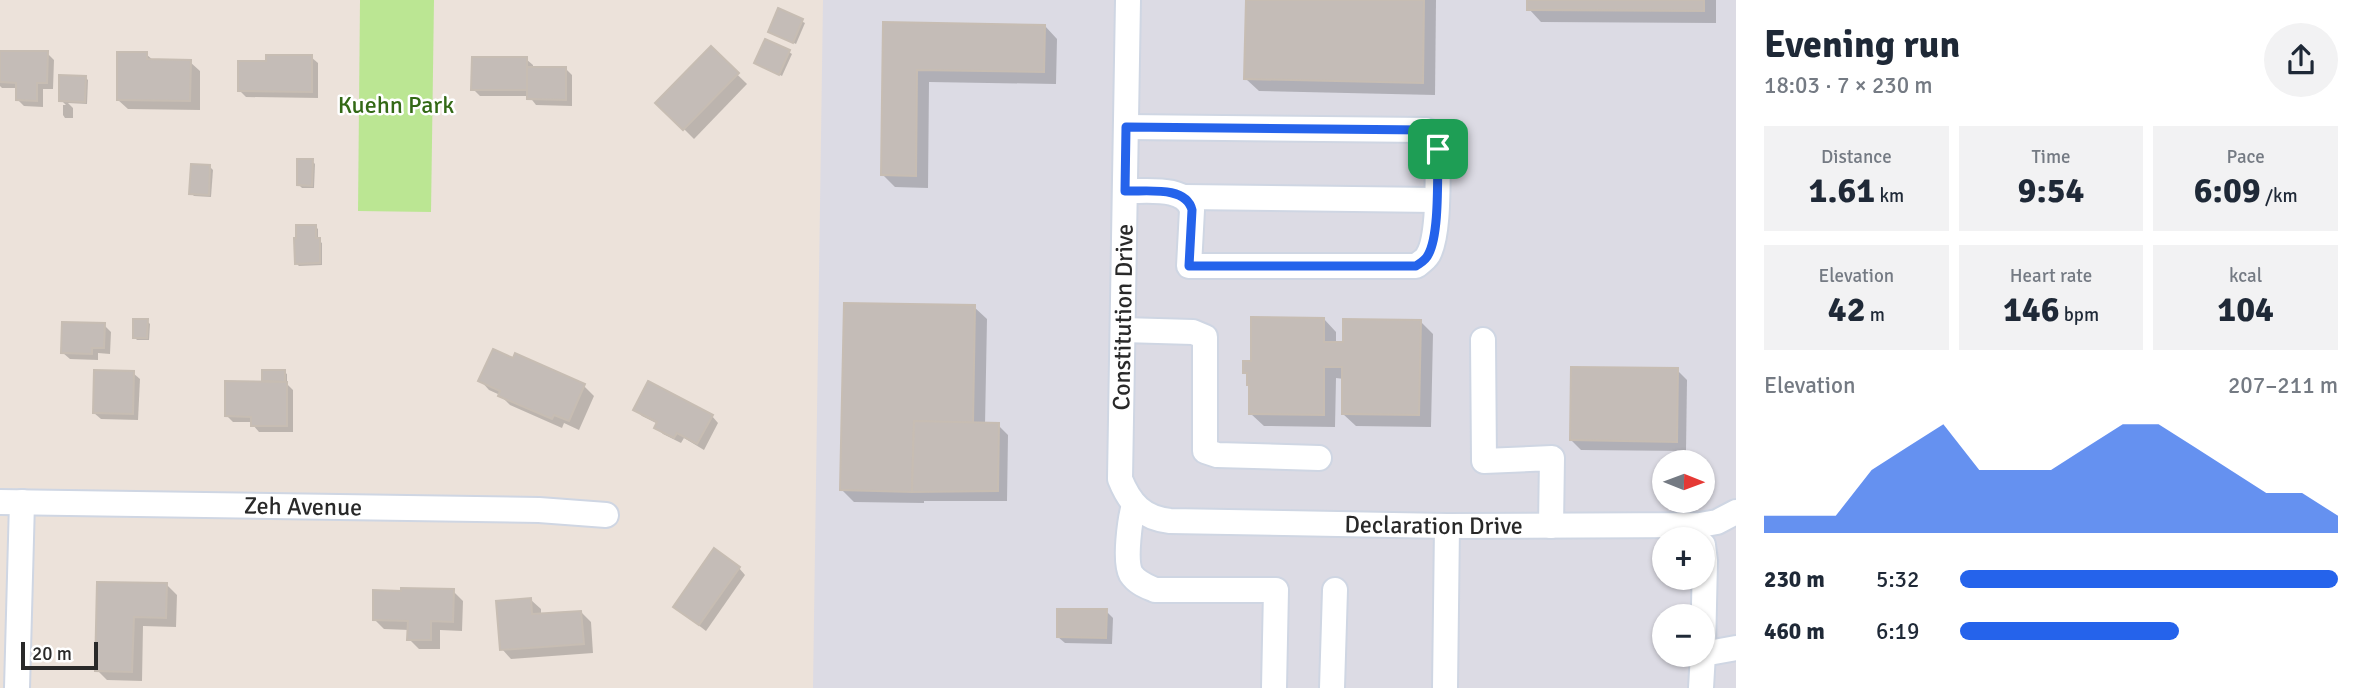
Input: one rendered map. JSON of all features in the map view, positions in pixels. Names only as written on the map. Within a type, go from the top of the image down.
[{"type":"street","name":"Constitution Drive","points":[[1128,0],[1120,479],[1126,495],[1134,505]]},
{"type":"street","points":[[1125,191],[1175,193],[1190,202],[1192,210],[1189,266],[1416,266],[1427,257],[1432,245],[1438,149],[1436,139],[1426,130],[1126,127]]},
{"type":"street","points":[[1184,197],[1436,200]]},
{"type":"street","points":[[1123,330],[1193,332],[1205,337],[1205,450],[1217,455],[1319,458]]},
{"type":"street","points":[[1483,340],[1484,461],[1552,458],[1551,526]]},
{"type":"street","points":[[11,502],[17,688]]},
{"type":"street","name":"Zeh Avenue","points":[[11,502],[539,510],[606,515]]},
{"type":"street","points":[[1134,505],[1130,520],[1129,565],[1130,573],[1140,583],[1155,590],[1276,590],[1274,688]]},
{"type":"street","name":"Declaration Drive","points":[[1134,505],[1144,514],[1170,521],[1551,526],[1652,533]]},
{"type":"street","name":"Declaration Drive","points":[[1712,527],[1736,512]]},
{"type":"street","points":[[1445,688],[1447,526]]},
{"type":"street","points":[[1332,688],[1335,590]]},
{"type":"street","points":[[1715,651],[1736,648]]},
{"type":"street","points":[[1700,688],[1702,667]]},
{"type":"shaded area","points":[[823,0],[1736,0],[1736,688],[813,688]]},
{"type":"green space","name":"Kuehn Park","points":[[360,0],[434,0],[431,212],[358,211]]},
{"type":"building","points":[[1246,0],[1424,0],[1423,83],[1244,79]]},
{"type":"building","points":[[1527,0],[1704,0],[1704,11],[1527,10]]},
{"type":"building","points":[[778,8],[803,19],[793,43],[768,32]]},
{"type":"building","points":[[883,22],[1045,25],[1044,72],[917,70],[916,176],[881,175]]},
{"type":"building","points":[[765,39],[790,50],[779,75],[754,63]]},
{"type":"building","points":[[711,46],[739,73],[683,130],[655,103]]},
{"type":"building","points":[[0,51],[48,51],[47,83],[37,83],[37,101],[16,100],[16,83],[0,82]]},
{"type":"building","points":[[117,52],[147,52],[147,59],[191,60],[190,101],[117,100]]},
{"type":"building","points":[[266,55],[312,55],[312,92],[238,91],[238,61],[266,61]]},
{"type":"building","points":[[472,57],[527,57],[527,90],[471,90]]},
{"type":"building","points":[[527,67],[566,67],[566,100],[527,99]]},
{"type":"building","points":[[59,75],[86,76],[85,102],[59,101]]},
{"type":"building","points":[[297,159],[313,159],[312,186],[297,185]]},
{"type":"building","points":[[191,164],[210,165],[209,195],[189,194]]},
{"type":"building","points":[[296,225],[316,225],[316,238],[320,238],[320,263],[295,264]]},
{"type":"building","points":[[844,303],[975,305],[973,423],[914,421],[912,492],[840,490]]},
{"type":"building","points":[[1251,317],[1324,318],[1324,342],[1343,342],[1343,319],[1421,320],[1419,415],[1342,414],[1342,367],[1324,367],[1324,415],[1249,414],[1249,385],[1247,373],[1243,373],[1243,361],[1251,361]]},
{"type":"building","points":[[133,319],[148,319],[147,338],[133,338]]},
{"type":"building","points":[[62,322],[105,323],[104,348],[92,348],[92,354],[61,353]]},
{"type":"building","points":[[493,349],[513,358],[515,353],[585,384],[569,421],[554,415],[552,419],[498,396],[500,391],[478,381]]},
{"type":"building","points":[[1571,367],[1678,368],[1677,442],[1570,440]]},
{"type":"building","points":[[94,370],[134,371],[133,414],[93,413]]},
{"type":"building","points":[[262,370],[285,370],[285,382],[262,381]]},
{"type":"building","points":[[225,381],[287,382],[287,426],[251,426],[251,417],[225,416]]},
{"type":"building","points":[[648,381],[713,415],[697,444],[677,433],[674,438],[654,428],[657,422],[633,410]]},
{"type":"building","points":[[914,421],[999,423],[998,491],[912,492]]},
{"type":"building","points":[[714,548],[740,567],[699,625],[673,607]]},
{"type":"building","points":[[97,582],[167,583],[166,618],[134,617],[132,672],[95,671]]},
{"type":"building","points":[[401,588],[454,589],[453,622],[431,621],[431,640],[407,640],[408,621],[373,620],[373,590],[401,591]]},
{"type":"building","points":[[531,598],[532,614],[581,611],[584,644],[500,650],[496,601]]},
{"type":"building","points":[[1057,609],[1107,609],[1106,638],[1057,637]]},
{"type":"route","points":[[1126,127],[1426,130],[1436,139],[1438,149],[1436,221],[1432,245],[1427,257],[1416,266],[1189,266],[1192,210],[1190,202],[1175,193],[1125,191],[1126,127]]}]
